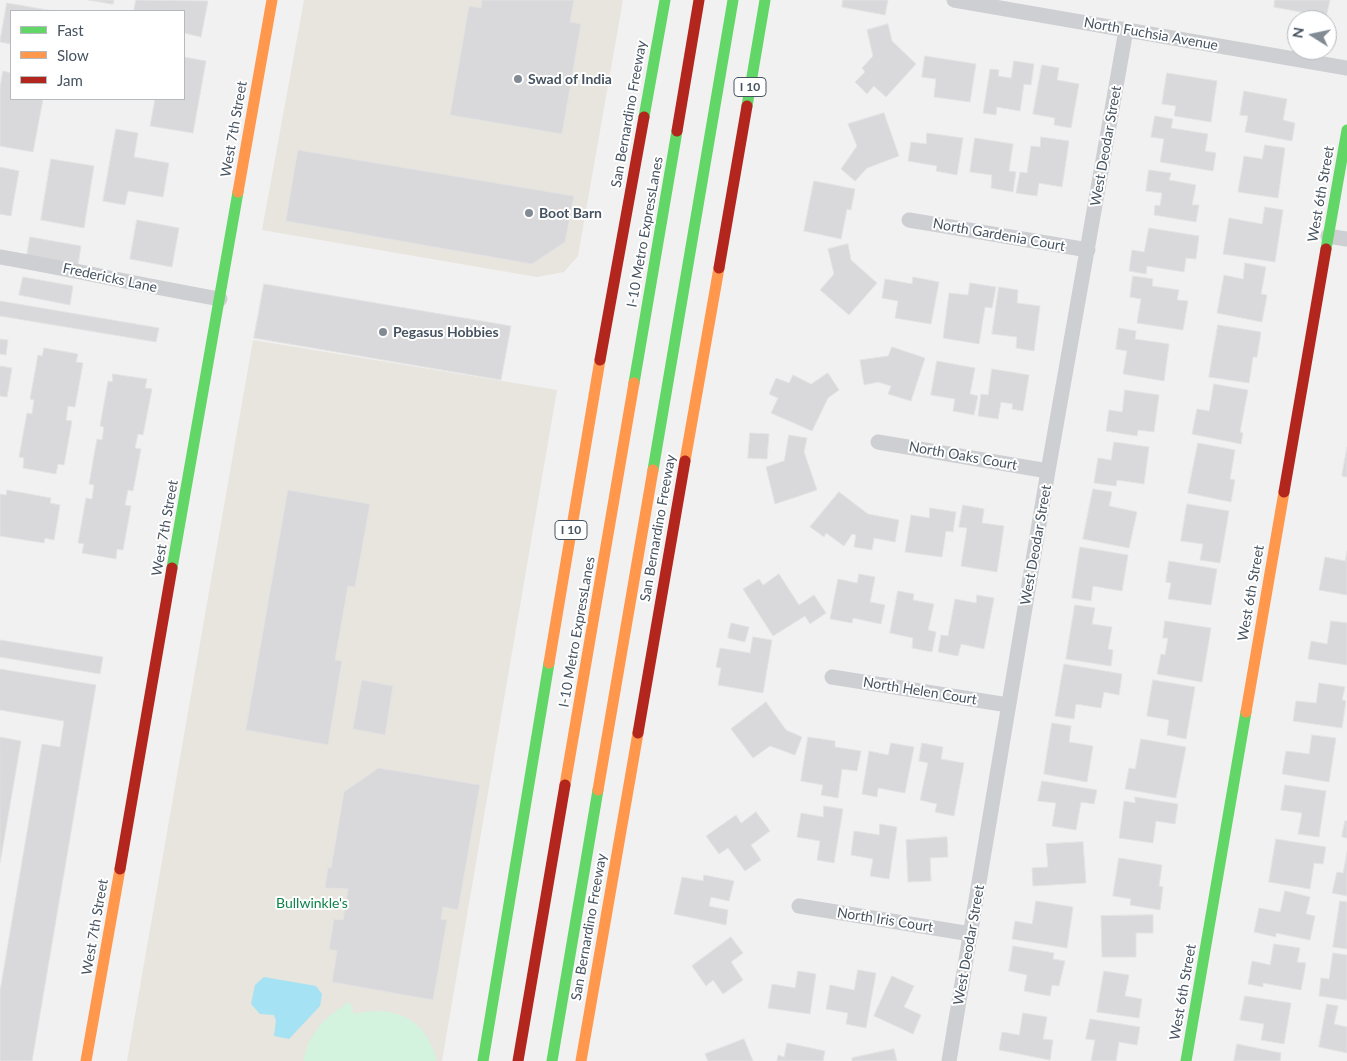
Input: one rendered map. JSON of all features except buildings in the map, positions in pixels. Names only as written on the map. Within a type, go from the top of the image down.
[{"type":"main road","name":"West 7th Street","points":[[86,1061],[272,0]]},
{"type":"main road","name":"San Bernardino Freeway","points":[[483,1061],[589,421],[665,0]]},
{"type":"main road","name":"I-10 Metro ExpressLanes","points":[[518,1061],[699,0]]},
{"type":"main road","points":[[552,1061],[733,0]]},
{"type":"main road","name":"San Bernardino Freeway","points":[[581,1061],[765,0]]},
{"type":"main road","name":"West 6th Street","points":[[1186,1061],[1347,130]]},
{"type":"street","name":"North Fuchsia Avenue","points":[[954,0],[1347,68]]},
{"type":"street","name":"West Deodar Street","points":[[949,1061],[1048,471],[1126,30]]},
{"type":"street","name":"North Gardenia Court","points":[[910,220],[1088,250]]},
{"type":"street","points":[[1328,236],[1347,239]]},
{"type":"street","name":"Fredericks Lane","points":[[0,257],[102,275],[124,282],[220,298]]},
{"type":"street","name":"North Oaks Court","points":[[878,442],[1048,471]]},
{"type":"street","name":"North Helen Court","points":[[832,677],[1008,705]]},
{"type":"street","name":"North Iris Court","points":[[799,906],[971,934]]},
{"type":"shaded area","points":[[304,0],[623,0],[578,256],[564,272],[537,277],[262,230]]},
{"type":"shaded area","name":"Bullwinkle's","points":[[253,340],[557,390],[442,1061],[127,1061]]},
{"type":"green space","points":[[350,1002],[354,1014],[383,1011],[407,1018],[417,1025],[425,1035],[437,1061],[304,1061],[309,1042],[320,1026],[334,1012]]},
{"type":"water","points":[[264,977],[316,986],[322,994],[320,1006],[289,1039],[274,1036],[276,1021],[274,1015],[260,1014],[251,1004],[255,985]]},
{"type":"traffic: fast","points":[[644,117],[665,0]]},
{"type":"traffic: fast","points":[[653,470],[733,0]]},
{"type":"traffic: fast","points":[[747,106],[765,0]]},
{"type":"traffic: fast","points":[[1326,249],[1347,130]]},
{"type":"traffic: fast","points":[[634,383],[677,131]]},
{"type":"traffic: fast","points":[[172,568],[238,192]]},
{"type":"traffic: fast","points":[[483,1061],[549,663]]},
{"type":"traffic: fast","points":[[1186,1061],[1246,712]]},
{"type":"traffic: fast","points":[[552,1061],[598,790]]},
{"type":"traffic: slow","points":[[238,192],[272,0]]},
{"type":"traffic: slow","points":[[685,461],[719,268]]},
{"type":"traffic: slow","points":[[549,663],[600,360]]},
{"type":"traffic: slow","points":[[565,785],[634,383]]},
{"type":"traffic: slow","points":[[598,790],[653,470]]},
{"type":"traffic: slow","points":[[1246,712],[1284,492]]},
{"type":"traffic: slow","points":[[581,1061],[638,733]]},
{"type":"traffic: slow","points":[[86,1061],[120,869]]},
{"type":"traffic: jam","points":[[677,131],[699,0]]},
{"type":"traffic: jam","points":[[719,268],[747,106]]},
{"type":"traffic: jam","points":[[600,360],[644,117]]},
{"type":"traffic: jam","points":[[1284,492],[1326,249]]},
{"type":"traffic: jam","points":[[638,733],[685,461]]},
{"type":"traffic: jam","points":[[120,869],[172,568]]},
{"type":"traffic: jam","points":[[518,1061],[565,785]]},
{"type":"place","name":"Swad of India","points":[[518,79]]},
{"type":"place","name":"Boot Barn","points":[[529,213]]},
{"type":"place","name":"Pegasus Hobbies","points":[[383,332]]}]
